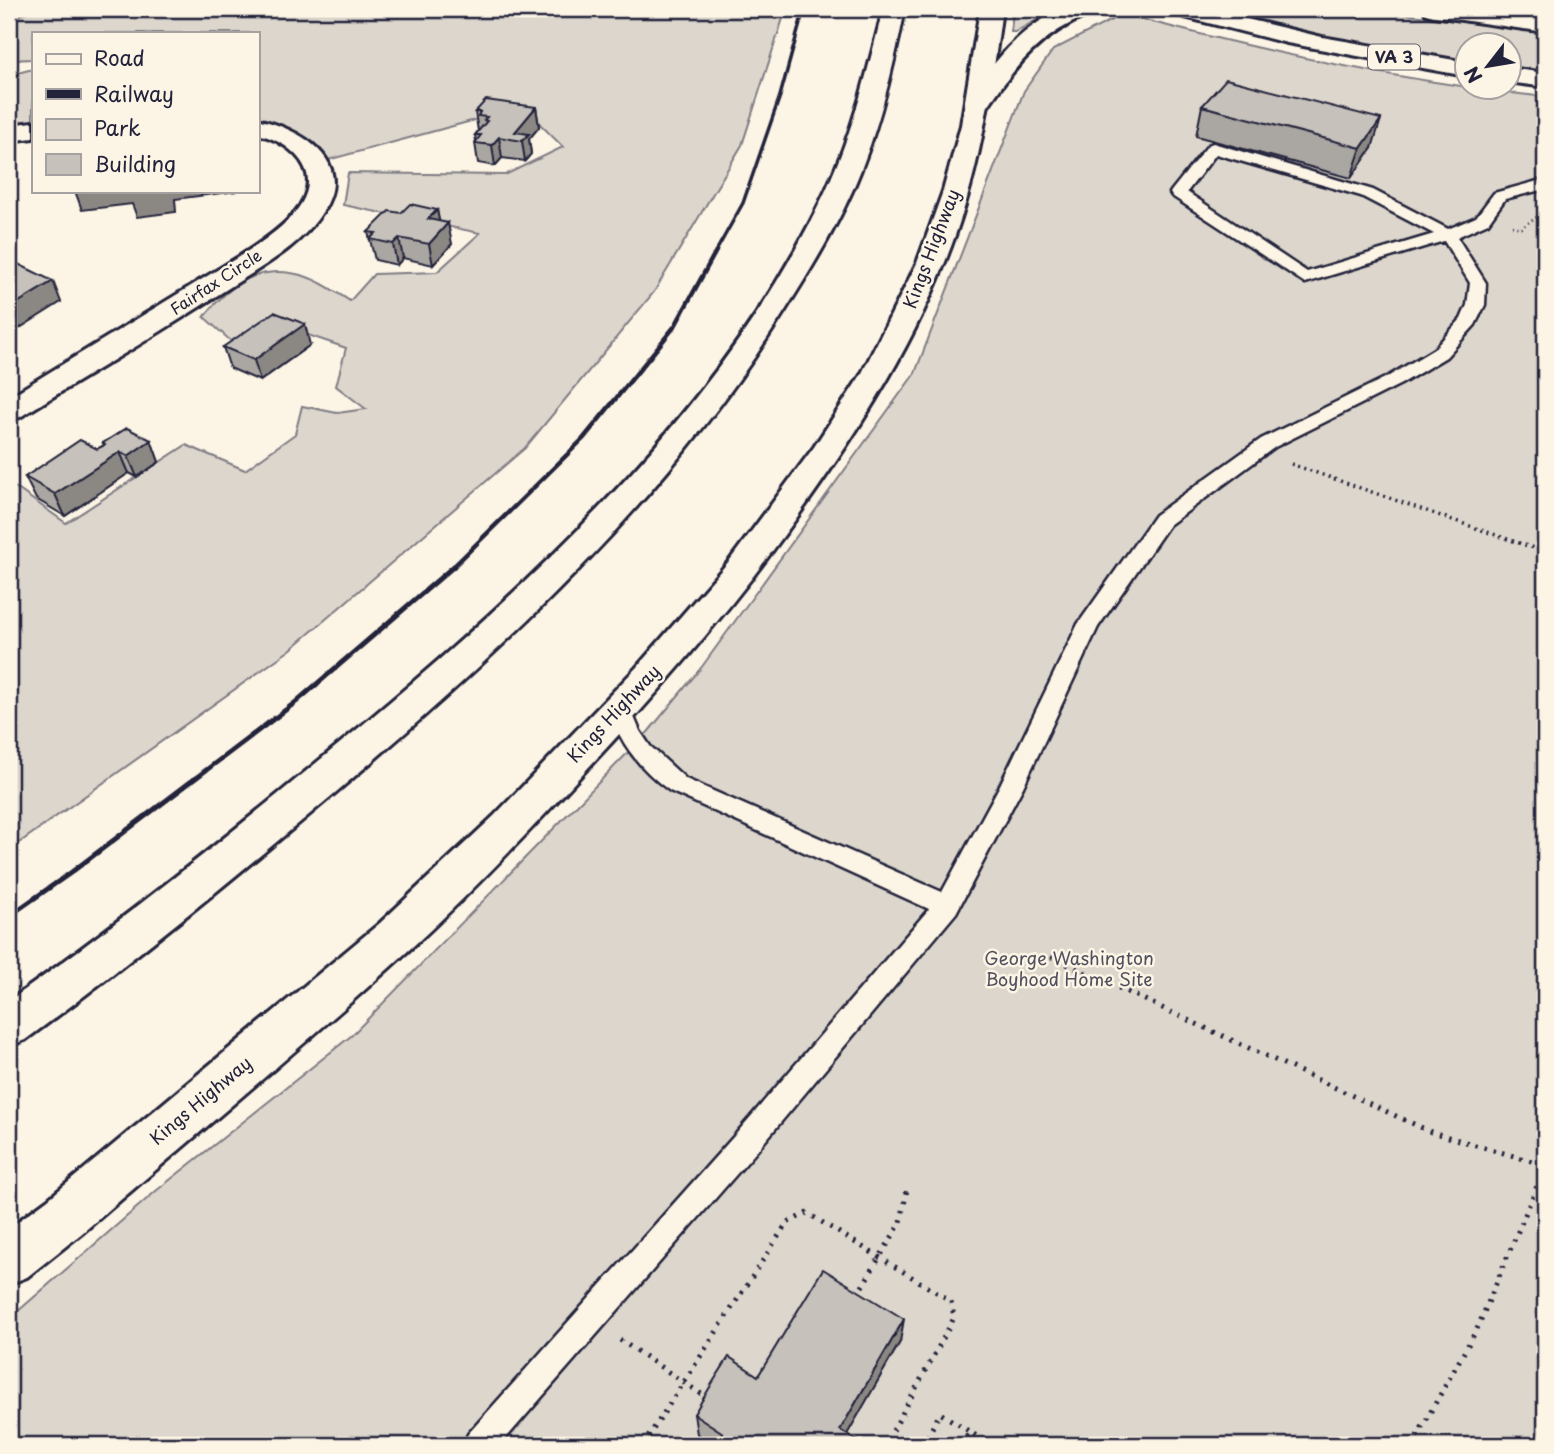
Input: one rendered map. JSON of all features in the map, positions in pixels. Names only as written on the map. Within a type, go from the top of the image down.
[{"type":"main road","points":[[9,1026],[200,880],[372,740],[511,614],[611,514],[691,423],[754,340],[810,247],[850,165],[867,116],[894,9]]},
{"type":"main road","name":"Kings Highway","points":[[9,1259],[64,1217],[395,936],[509,827],[620,709],[742,568],[826,454],[876,375],[931,263],[956,191],[977,104],[991,9]]},
{"type":"main road","points":[[977,104],[1009,57],[1032,34],[1045,25],[1083,9]]},
{"type":"main road","name":"VA 3","points":[[1181,9],[1218,21],[1322,46],[1452,67]]},
{"type":"main road","points":[[1434,9],[1545,25]]},
{"type":"main road","points":[[1519,9],[1545,13]]},
{"type":"main road","points":[[1522,77],[1545,80]]},
{"type":"main road","name":"Fairfax Circle","points":[[9,410],[242,266],[297,227],[312,209],[321,192],[321,172],[316,160],[304,146],[286,135],[259,127]]},
{"type":"main road","points":[[9,133],[32,130]]},
{"type":"lane","points":[[479,1445],[745,1144],[947,906],[1011,787],[1089,624],[1162,520],[1256,452],[1395,380],[1440,353],[1469,321],[1476,305],[1478,283],[1448,235],[1367,193],[1213,148],[1178,193],[1305,278],[1448,235],[1482,220],[1489,203],[1496,197],[1545,184]]},
{"type":"lane","points":[[620,709],[626,730],[636,748],[654,768],[678,785],[947,906]]},
{"type":"path","points":[[1521,228],[1544,213]]},
{"type":"path","points":[[1545,405],[1541,463],[1545,475]]},
{"type":"path","points":[[1256,452],[1545,552]]},
{"type":"path","points":[[1051,957],[1431,1132],[1545,1166],[1477,1329],[1412,1445]]},
{"type":"path","points":[[855,1299],[901,1222],[906,1189]]},
{"type":"path","points":[[643,1445],[792,1218],[807,1213],[951,1301],[954,1317],[885,1445]]},
{"type":"path","points":[[588,1319],[715,1403]]},
{"type":"path","points":[[923,1445],[940,1413],[991,1445]]},
{"type":"path","points":[[962,1445],[969,1431]]},
{"type":"green space","points":[[32,9],[786,9],[742,145],[654,292],[525,448],[290,650],[9,850],[9,483],[66,523],[186,445],[245,470],[295,434],[302,406],[337,413],[366,409],[336,386],[346,348],[285,327],[233,343],[204,317],[237,285],[249,278],[276,272],[313,279],[350,301],[374,274],[437,272],[480,233],[343,205],[348,173],[505,175],[563,147],[523,107],[328,160],[277,124],[259,121],[259,32],[32,32],[32,59],[9,60],[9,21]]},
{"type":"green space","points":[[1013,9],[1056,9],[1011,32]]},
{"type":"green space","points":[[1215,9],[1368,9],[1545,33],[1545,71],[1522,68],[1522,32],[1452,32],[1452,58],[1325,38]]},
{"type":"green space","name":"George Washington Boyhood Home Site","points":[[1123,14],[1333,64],[1452,85],[1452,102],[1522,102],[1522,94],[1545,97],[1545,1445],[9,1445],[9,1319],[156,1191],[351,1036],[649,731],[701,668],[915,373],[1024,91],[1053,50]]},
{"type":"green space","points":[[32,69],[32,127],[9,129],[9,75]]},
{"type":"building","points":[[1226,79],[1381,119],[1361,148],[1202,106]]},
{"type":"building","points":[[486,100],[536,107],[515,132],[529,134],[522,141],[499,137],[492,145],[475,143],[481,135],[475,135],[487,121],[484,120],[487,117],[478,116],[480,112],[475,112]]},
{"type":"building","points":[[410,204],[437,210],[428,219],[448,223],[429,244],[399,238],[393,244],[370,239],[376,233],[368,232],[389,211],[401,213]]},
{"type":"building","points":[[18,264],[53,281],[9,308],[9,270]]},
{"type":"building","points":[[274,312],[305,324],[254,360],[223,347]]},
{"type":"building","points":[[127,428],[151,440],[128,456],[120,452],[55,494],[25,477],[80,440],[97,449]]},
{"type":"building","points":[[823,1269],[904,1319],[840,1430],[864,1445],[715,1445],[723,1433],[694,1414],[713,1382],[729,1357],[758,1376]]},
{"type":"railway","points":[[715,253],[743,203],[780,96],[804,9]]},
{"type":"railway","points":[[452,568],[583,439],[675,326],[716,251]]},
{"type":"railway","points":[[9,916],[69,874],[296,702],[454,566]]}]
